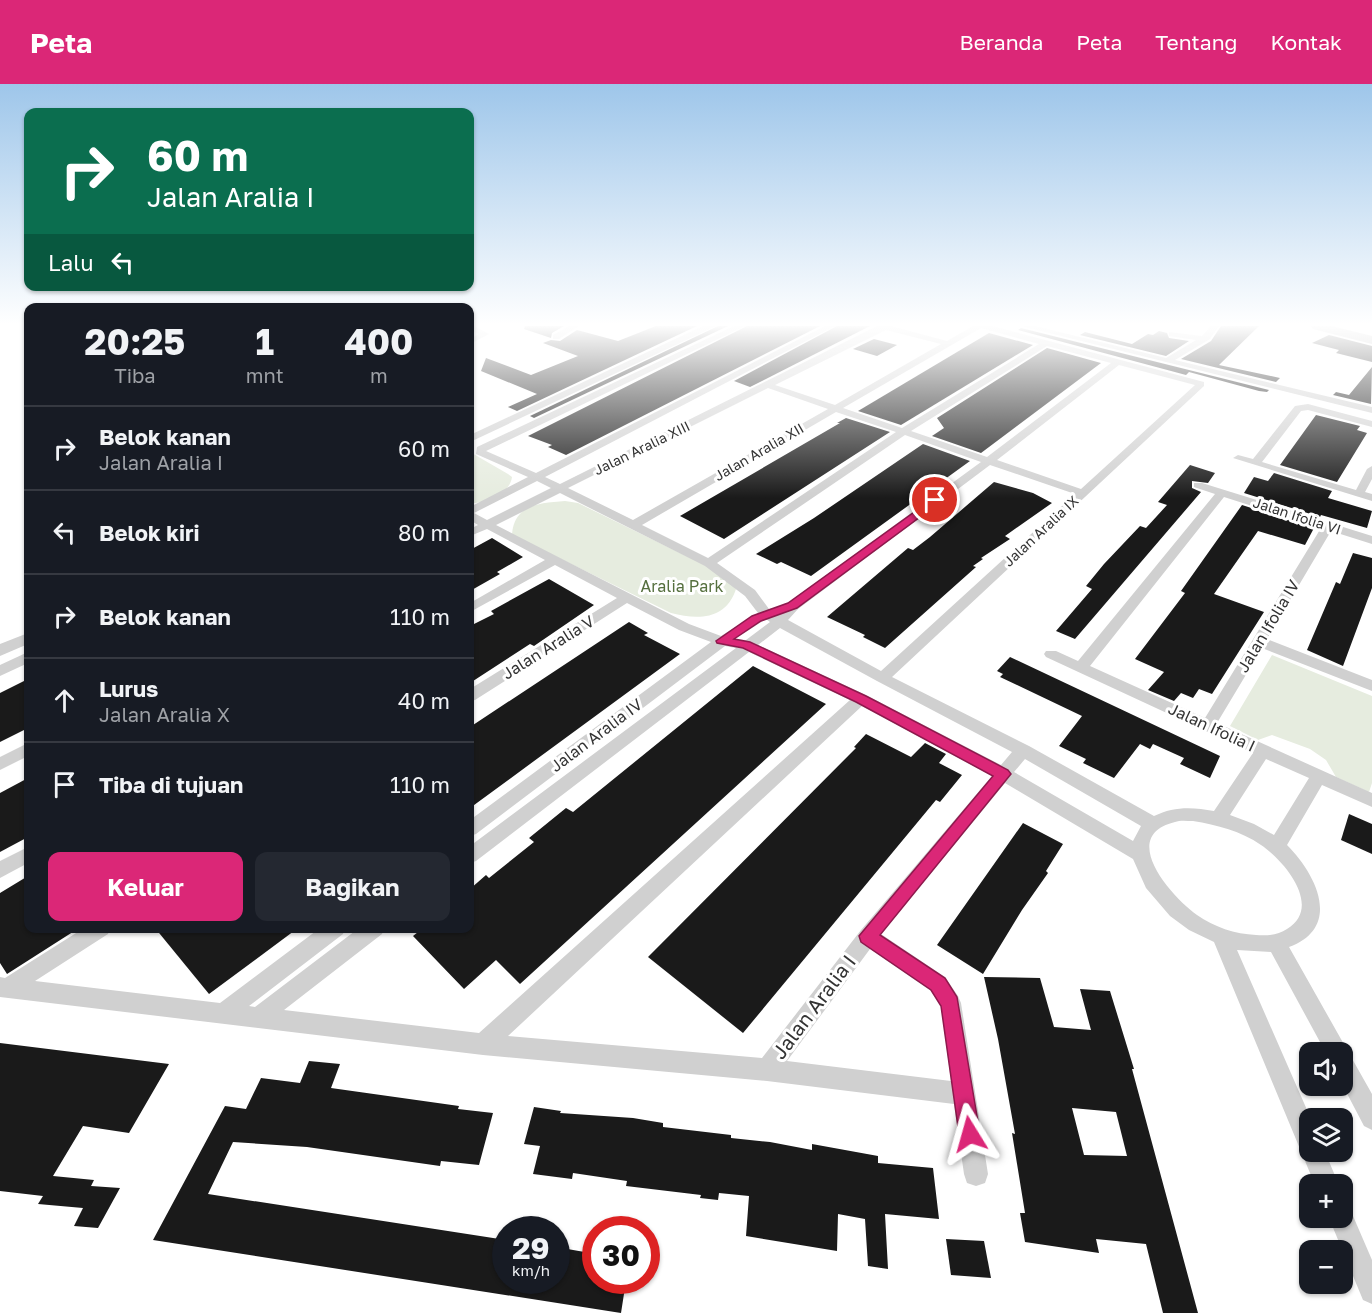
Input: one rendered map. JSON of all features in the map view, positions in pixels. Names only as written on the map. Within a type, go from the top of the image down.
[{"type":"street","points":[[474,437],[589,383]]},
{"type":"street","points":[[620,383],[479,450],[481,453],[539,478],[709,563],[750,593],[773,618],[882,678],[1023,750],[1153,825]]},
{"type":"street","points":[[474,511],[721,383]]},
{"type":"street","name":"Jalan Aralia XIII","points":[[474,531],[775,383]]},
{"type":"street","name":"Jalan Aralia XII","points":[[633,525],[877,383]]},
{"type":"street","points":[[709,563],[903,432],[981,383]]},
{"type":"street","points":[[474,853],[746,645],[773,618],[793,606],[989,461],[1089,383]]},
{"type":"street","points":[[1263,383],[1372,410]]},
{"type":"street","name":"Jalan Aralia IX","points":[[882,678],[1201,384]]},
{"type":"street","points":[[770,386],[1082,493]]},
{"type":"street","points":[[1256,463],[1298,408],[1303,407],[1372,424]]},
{"type":"street","points":[[1238,458],[1372,498]]},
{"type":"street","points":[[1359,494],[1372,469]]},
{"type":"street","name":"Jalan Ifolia VI","points":[[1198,485],[1372,540]]},
{"type":"street","points":[[1081,667],[1221,492]]},
{"type":"street","points":[[474,516],[684,627],[722,641],[746,645],[861,699],[1003,774],[1140,854]]},
{"type":"street","name":"Jalan Ifolia IV","points":[[1208,725],[1328,526]]},
{"type":"street","points":[[474,606],[554,560]]},
{"type":"street","name":"Jalan Aralia V","points":[[474,693],[626,598]]},
{"type":"street","name":"Jalan Aralia IV","points":[[474,826],[722,641],[773,618]]},
{"type":"street","points":[[0,651],[24,640]]},
{"type":"street","points":[[1258,641],[1372,686]]},
{"type":"street","name":"Jalan Ifolia I","points":[[1051,654],[1372,799]]},
{"type":"street","points":[[0,671],[24,659]]},
{"type":"street","points":[[483,1044],[861,699]]},
{"type":"street","name":"Jalan Aralia I","points":[[767,1070],[868,936],[1023,750]]},
{"type":"street","points":[[1219,818],[1263,750]]},
{"type":"street","points":[[0,764],[24,751]]},
{"type":"street","points":[[1276,847],[1319,776]]},
{"type":"street","points":[[1193,814],[1219,818],[1248,829],[1276,847],[1298,869],[1310,893],[1311,916],[1299,934],[1277,944],[1251,944],[1222,937],[1190,921],[1164,900],[1147,877],[1140,854],[1143,837],[1153,825],[1171,816],[1193,814]]},
{"type":"street","points":[[0,870],[24,856]]},
{"type":"street","points":[[3,987],[93,933]]},
{"type":"street","points":[[223,1013],[329,933]]},
{"type":"street","points":[[259,1017],[368,933]]},
{"type":"street","points":[[868,936],[938,984],[951,1003],[976,1174]]},
{"type":"street","points":[[1222,937],[1299,1117]]},
{"type":"street","points":[[1277,944],[1332,1042]]},
{"type":"street","points":[[3,987],[483,1044],[767,1070],[964,1094]]},
{"type":"street","points":[[1353,1081],[1372,1118]]},
{"type":"street","points":[[1345,1228],[1372,1290]]},
{"type":"green space","points":[[474,454],[512,477],[502,493],[489,500],[474,503]]},
{"type":"green space","name":"Aralia Park","points":[[565,501],[578,503],[719,572],[736,589],[731,599],[725,607],[710,615],[691,617],[671,613],[512,535],[514,525],[523,511],[538,504]]},
{"type":"green space","points":[[1272,655],[1372,696],[1372,783],[1369,792],[1336,777],[1326,760],[1310,749],[1272,735],[1258,740],[1230,726]]},
{"type":"building","points":[[511,383],[576,383],[517,411],[508,407],[537,394]]},
{"type":"building","points":[[598,383],[607,383],[534,418],[530,416]]},
{"type":"building","points":[[633,383],[707,383],[566,455],[548,447],[552,445],[528,436]]},
{"type":"building","points":[[740,383],[757,383],[750,387]]},
{"type":"building","points":[[904,383],[970,383],[901,425],[858,411]]},
{"type":"building","points":[[991,383],[1074,383],[981,453],[932,436],[944,428],[937,418]]},
{"type":"building","points":[[1231,383],[1242,383],[1269,390],[1259,391]]},
{"type":"building","points":[[1359,383],[1372,383],[1371,404],[1333,395],[1336,392],[1349,395]]},
{"type":"building","points":[[1316,415],[1360,426],[1357,430],[1367,433],[1337,482],[1280,465]]},
{"type":"building","points":[[846,418],[890,432],[724,539],[680,516],[840,423],[837,423]]},
{"type":"building","points":[[923,444],[970,461],[811,576],[781,562],[777,564],[756,554],[814,518]]},
{"type":"building","points":[[1190,465],[1215,473],[1208,483],[1192,481],[1192,488],[1201,492],[1075,639],[1056,631],[1092,589],[1086,586],[1104,564],[1140,526],[1146,528],[1167,505],[1158,502]]},
{"type":"building","points":[[1274,473],[1332,491],[1328,498],[1372,511],[1367,528],[1321,515],[1320,517],[1244,493],[1254,477],[1268,481]]},
{"type":"building","points":[[994,482],[1033,493],[1052,503],[1005,536],[1010,539],[981,558],[983,559],[973,566],[976,567],[885,648],[863,637],[865,635],[827,617],[908,548],[913,550],[930,537]]},
{"type":"building","points":[[1242,505],[1314,528],[1305,545],[1258,531],[1214,594],[1264,612],[1212,694],[1199,689],[1193,698],[1181,693],[1174,701],[1148,690],[1164,672],[1135,659],[1185,593],[1181,591]]},
{"type":"building","points":[[492,538],[523,557],[474,589],[474,548]]},
{"type":"building","points":[[1353,553],[1372,558],[1372,588],[1343,666],[1307,650],[1336,582],[1340,584]]},
{"type":"building","points":[[549,579],[594,605],[534,646],[530,644],[474,680],[474,624],[494,614],[491,611]]},
{"type":"building","points":[[629,622],[648,633],[644,635],[680,654],[474,805],[474,724]]},
{"type":"building","points":[[1010,657],[1220,756],[1210,778],[1180,764],[1184,758],[1153,744],[1150,749],[1140,744],[1114,778],[1083,763],[1086,759],[1059,746],[1082,716],[1000,677],[1003,674],[997,671]]},
{"type":"building","points":[[753,666],[826,704],[520,984],[496,960],[464,989],[413,936],[417,933],[474,933],[474,886],[486,875],[489,878],[534,842],[529,838],[566,808],[573,812]]},
{"type":"building","points":[[24,681],[24,730],[0,742],[0,693]]},
{"type":"building","points":[[866,734],[911,757],[925,743],[946,754],[939,763],[962,775],[940,802],[936,800],[743,1033],[648,957],[856,748],[854,747]]},
{"type":"building","points":[[24,780],[24,839],[0,852],[0,793]]},
{"type":"building","points":[[1349,814],[1372,824],[1372,854],[1341,840]]},
{"type":"building","points":[[1023,823],[1063,844],[1046,871],[1048,873],[1022,910],[983,974],[937,945]]},
{"type":"building","points":[[24,878],[24,933],[71,933],[7,974],[0,963],[0,893]]},
{"type":"building","points":[[159,933],[291,933],[209,994]]},
{"type":"building","points":[[984,977],[1040,978],[1054,1027],[1091,1030],[1080,989],[1110,991],[1134,1069],[1132,1069],[1198,1313],[1163,1313],[1146,1244],[1096,1239],[1099,1253],[1025,1242],[1020,1213],[1025,1213],[1012,1133],[1015,1134]],"holes":[[[1072,1108],[1116,1112],[1127,1156],[1084,1155]]]},
{"type":"building","points":[[0,1043],[169,1064],[129,1133],[83,1126],[53,1176],[94,1180],[91,1186],[120,1188],[98,1228],[74,1226],[83,1208],[38,1204],[43,1196],[0,1191]]},
{"type":"building","points":[[309,1061],[340,1064],[331,1088],[493,1113],[479,1165],[441,1161],[440,1166],[307,1147],[233,1142],[208,1194],[492,1238],[492,1293],[153,1240],[225,1106],[246,1109],[261,1078],[300,1083]]},
{"type":"building","points":[[534,1107],[561,1111],[560,1113],[633,1118],[663,1123],[663,1127],[731,1135],[731,1138],[812,1150],[812,1144],[878,1156],[878,1163],[933,1168],[939,1219],[885,1214],[888,1269],[868,1266],[865,1219],[838,1214],[837,1251],[746,1236],[749,1196],[719,1193],[718,1200],[700,1198],[701,1195],[626,1186],[627,1181],[573,1173],[572,1179],[533,1174],[540,1146],[524,1144]]},
{"type":"building","points":[[946,1239],[984,1241],[991,1278],[951,1275]]},
{"type":"building","points":[[570,1249],[582,1252],[582,1294],[624,1294],[621,1313],[499,1294],[570,1294]]},
{"type":"route","points":[[935,500],[793,606],[756,618],[722,641],[746,645],[861,699],[1003,774],[868,936],[938,984],[951,1003],[970,1134]]}]
